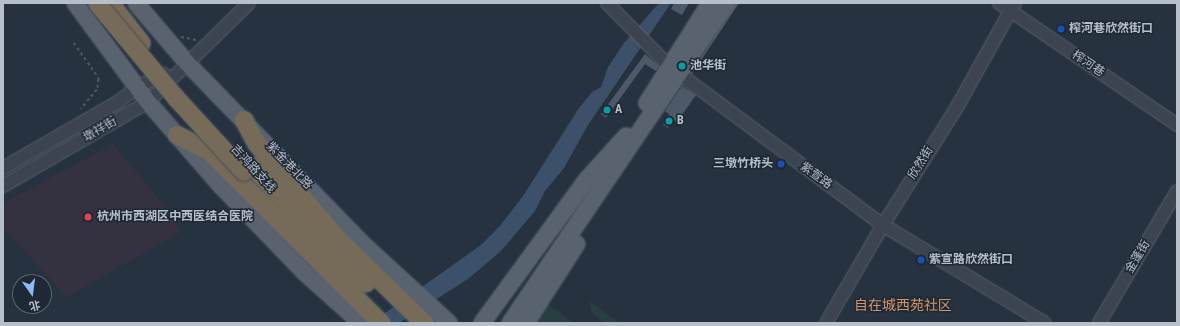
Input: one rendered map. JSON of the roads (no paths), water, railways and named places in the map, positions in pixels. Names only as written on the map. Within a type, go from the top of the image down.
[{"type":"highway","name":"吉鸿路支线","points":[[97,3],[176,99],[248,169],[377,304],[393,323]]},
{"type":"highway","name":"吉鸿路支线","points":[[110,3],[164,72],[248,169]]},
{"type":"highway","points":[[244,120],[257,144],[337,238],[377,304],[381,323]]},
{"type":"highway","points":[[177,135],[210,152],[377,304],[417,321]]},
{"type":"main road","points":[[75,3],[148,102],[177,135]]},
{"type":"main road","points":[[136,3],[187,63],[244,120]]},
{"type":"main road","points":[[675,71],[710,3]]},
{"type":"main road","points":[[510,323],[675,71],[727,3]]},
{"type":"main road","points":[[482,323],[587,179],[630,138]]},
{"type":"main road","points":[[526,323],[618,181],[630,138]]},
{"type":"main road","points":[[502,323],[617,158]]},
{"type":"main road","points":[[377,304],[437,309],[449,323]]},
{"type":"street","name":"墩祥街","points":[[3,186],[148,102],[249,3]]},
{"type":"street","name":"紫萱路","points":[[607,3],[675,71],[883,225],[1045,323]]},
{"type":"street","name":"榨河巷","points":[[999,3],[1013,7],[1177,125]]},
{"type":"street","name":"欣然街","points":[[826,323],[883,225],[957,107],[1013,7]]},
{"type":"street","name":"墩祥街","points":[[3,168],[118,102],[137,87],[187,63]]},
{"type":"street","name":"金蓬街","points":[[1099,323],[1177,191]]},
{"type":"water","points":[[659,3],[671,3],[588,125],[564,168],[545,191],[535,211],[501,251],[468,279],[399,323],[371,323],[481,245],[499,227],[523,196],[579,108],[592,92],[601,87],[608,67],[624,43]]},
{"type":"place","name":"榨河巷欣然街口","points":[[1061,29]]},
{"type":"place","name":"池华街","points":[[682,66]]},
{"type":"place","name":"A","points":[[607,110]]},
{"type":"place","name":"B","points":[[669,121]]},
{"type":"place","name":"三墩竹桥头","points":[[781,164]]},
{"type":"place","name":"杭州市西湖区中西医结合医院","points":[[88,217]]},
{"type":"place","name":"紫宣路欣然街口","points":[[921,260]]},
{"type":"district","name":"自在城西苑社区","points":[[903,305]]}]
